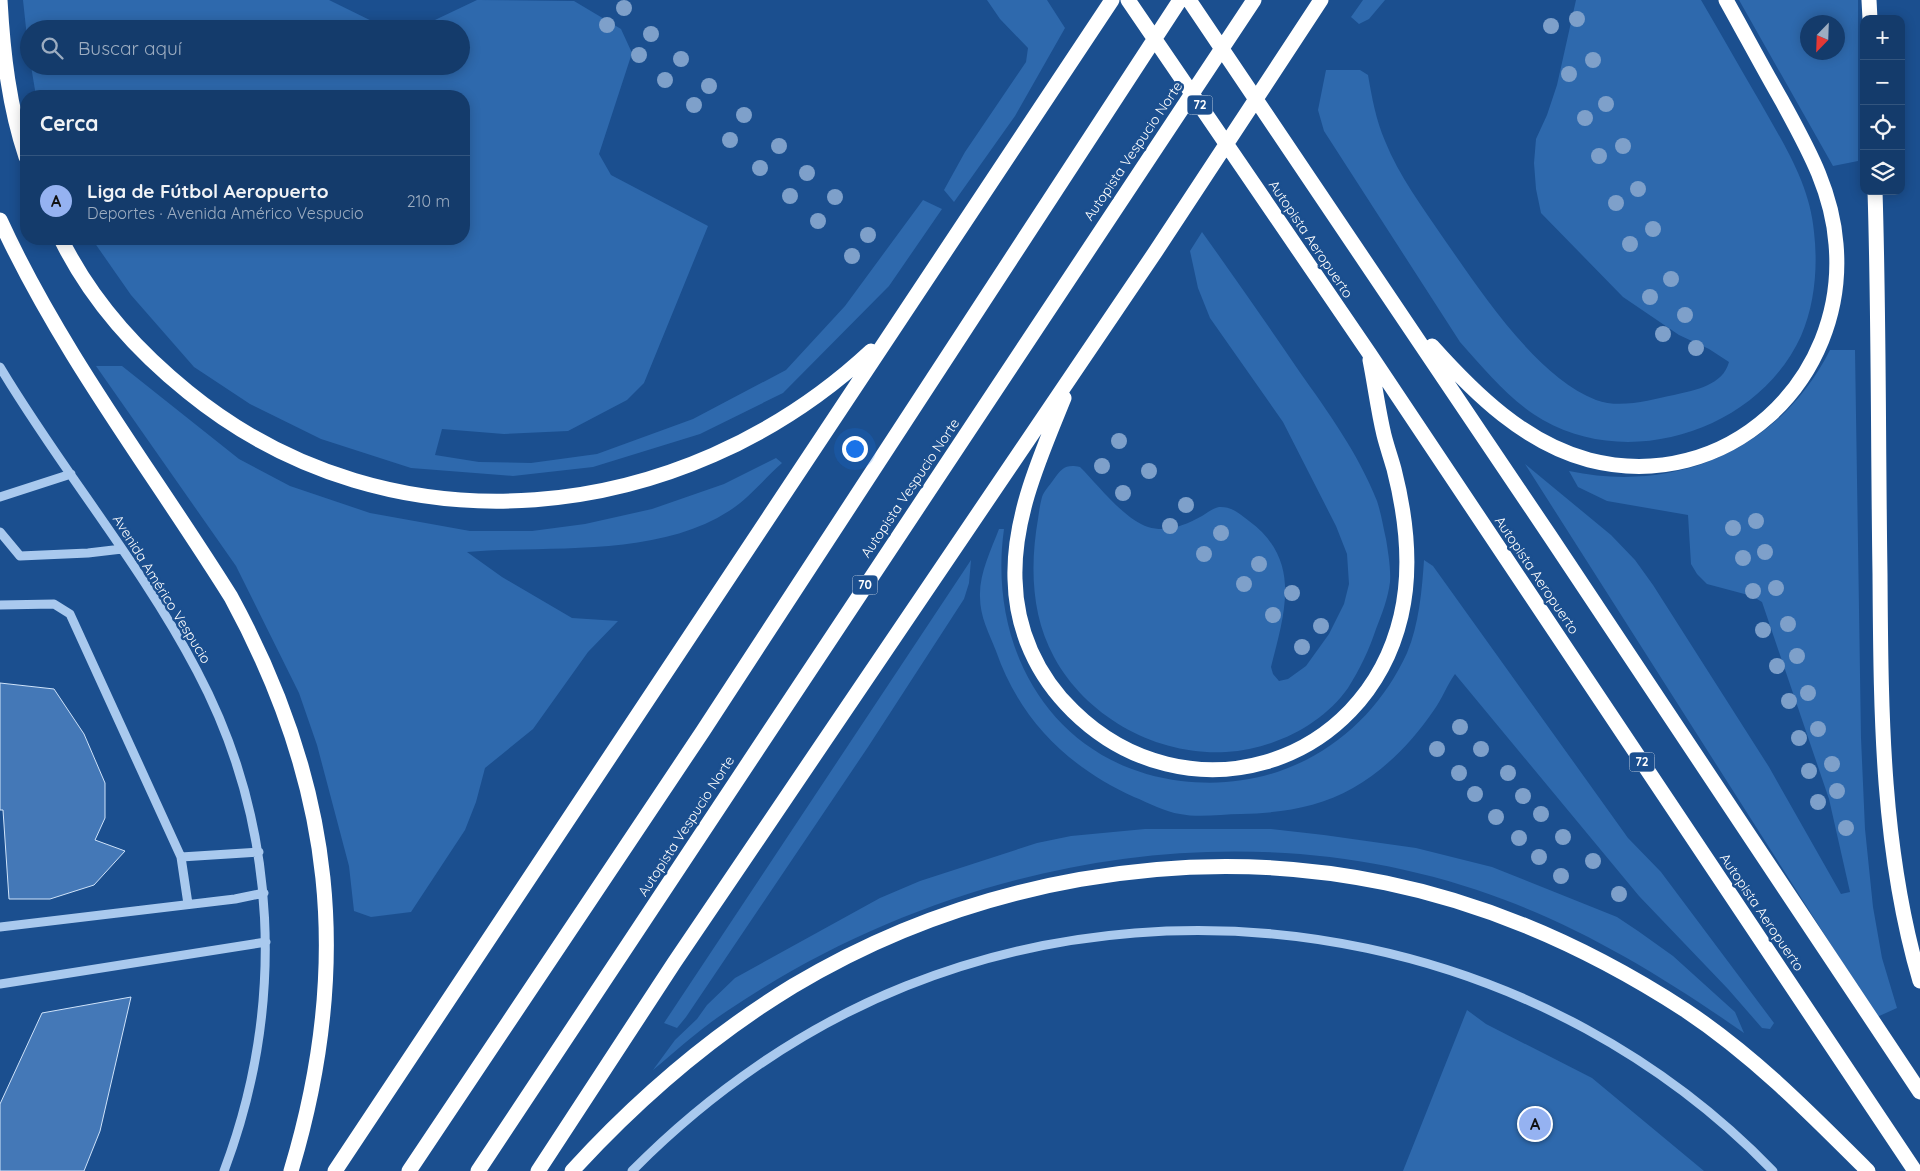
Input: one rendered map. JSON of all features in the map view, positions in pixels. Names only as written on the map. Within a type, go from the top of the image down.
[{"type":"highway","points":[[0,0],[2,42],[8,87],[20,134]]},
{"type":"highway","points":[[334,1171],[1112,0]]},
{"type":"highway","name":"Autopista Aeropuerto","points":[[1128,0],[1369,353],[1915,1171]]},
{"type":"highway","points":[[409,1171],[703,731],[1180,0]]},
{"type":"highway","points":[[1189,0],[1398,308],[1920,1092]]},
{"type":"highway","name":"Autopista Vespucio Norte","points":[[478,1171],[1254,0]]},
{"type":"highway","points":[[1398,308],[1438,353],[1494,408],[1543,442],[1589,460],[1634,466],[1680,463],[1723,449],[1769,417],[1789,396],[1817,350],[1833,298],[1837,245],[1833,214],[1824,185],[1812,157],[1726,0]]},
{"type":"highway","points":[[1869,0],[1870,15]]},
{"type":"highway","points":[[538,1171],[691,938],[1075,371],[1319,4]]},
{"type":"highway","points":[[1875,195],[1884,779],[1898,891],[1908,940],[1920,981]]},
{"type":"highway","points":[[0,220],[43,306],[73,357],[232,597],[271,676],[295,742],[315,817],[323,868],[327,972],[316,1075],[304,1126],[290,1171]]},
{"type":"highway","points":[[65,245],[104,306],[136,345],[203,404],[241,430],[281,452],[323,470],[358,482],[416,496],[466,502],[540,500],[577,496],[659,475],[712,455],[759,432],[803,404],[855,366],[889,335]]},
{"type":"highway","points":[[1075,371],[1036,470],[1020,526],[1015,577],[1021,623],[1028,646],[1046,680],[1065,704],[1084,723],[1128,752],[1154,762],[1207,771],[1234,770],[1261,765],[1287,756],[1330,730],[1367,691],[1382,667],[1393,640],[1405,591],[1405,534],[1401,502],[1384,436],[1369,353]]},
{"type":"highway","points":[[572,1171],[646,1097],[743,1019],[801,982],[847,957],[902,931],[1008,895],[1063,882],[1119,874],[1228,867],[1282,868],[1387,883],[1476,907],[1545,933],[1641,983],[1728,1041],[1804,1105],[1868,1171]]},
{"type":"street","name":"Avenida Américo Vespucio","points":[[0,367],[166,616],[212,701],[238,766],[250,808],[259,852],[264,893],[266,942],[262,1012],[255,1061],[246,1100],[224,1171]]},
{"type":"street","points":[[0,497],[71,474]]},
{"type":"street","points":[[0,532],[20,556],[88,553],[122,549]]},
{"type":"street","points":[[0,605],[54,604],[70,614],[181,857],[188,904]]},
{"type":"street","points":[[181,857],[259,852]]},
{"type":"street","points":[[0,927],[264,893]]},
{"type":"street","points":[[632,1171],[687,1119],[762,1064],[838,1019],[906,986],[963,967],[1082,940],[1141,932],[1201,930],[1247,931],[1338,942],[1441,967],[1498,987],[1553,1010],[1632,1057],[1718,1121],[1773,1171]]},
{"type":"street","points":[[0,984],[266,942]]},
{"type":"shaded area","points":[[23,0],[329,0],[370,20],[25,20]]},
{"type":"shaded area","points":[[477,0],[574,1],[621,29],[632,53],[599,154],[611,175],[708,226],[644,383],[627,400],[568,431],[504,434],[442,429],[435,455],[479,462],[531,463],[597,454],[693,419],[786,370],[845,306],[923,200],[942,209],[889,286],[783,393],[700,434],[593,467],[513,476],[411,468],[321,439],[250,404],[194,367],[131,295],[96,245],[470,245],[470,90],[35,90],[32,75],[470,75],[470,20],[435,20]]},
{"type":"shaded area","points":[[987,0],[1047,0],[1065,28],[1015,116],[954,202],[944,190],[965,152],[1026,62],[1028,48],[1000,19]]},
{"type":"shaded area","points":[[1363,0],[1385,0],[1369,19],[1359,24],[1351,17]]},
{"type":"shaded area","points":[[1576,0],[1701,0],[1786,148],[1807,197],[1814,232],[1816,258],[1810,311],[1801,336],[1782,368],[1755,396],[1724,417],[1690,432],[1653,440],[1615,441],[1578,435],[1543,420],[1509,395],[1460,342],[1324,131],[1318,110],[1326,70],[1360,70],[1368,75],[1377,117],[1385,141],[1397,167],[1420,204],[1474,282],[1511,330],[1552,372],[1573,388],[1605,403],[1625,404],[1674,395],[1708,385],[1721,376],[1729,362],[1709,349],[1679,335],[1623,297],[1541,213],[1536,189],[1534,163],[1536,139],[1547,115],[1557,85]]},
{"type":"shaded area","points":[[1739,0],[1858,0],[1858,161],[1833,166]]},
{"type":"shaded area","points":[[1202,232],[1331,417],[1361,466],[1377,501],[1386,539],[1390,571],[1390,582],[1383,612],[1360,667],[1348,688],[1337,702],[1324,714],[1294,733],[1261,746],[1226,752],[1200,752],[1150,740],[1127,729],[1105,715],[1085,698],[1068,679],[1046,641],[1037,607],[1033,572],[1035,536],[1042,497],[1062,470],[1075,466],[1080,467],[1130,517],[1148,527],[1169,529],[1183,525],[1215,508],[1223,507],[1239,513],[1266,536],[1277,553],[1283,570],[1285,588],[1281,626],[1271,667],[1273,674],[1279,681],[1288,679],[1306,666],[1329,634],[1344,604],[1349,584],[1347,554],[1336,526],[1283,422],[1210,318],[1198,288],[1190,251]]},
{"type":"shaded area","points":[[1830,350],[1855,350],[1861,738],[1865,829],[1873,907],[1882,958],[1897,1008],[1877,1017],[1525,464],[1611,535],[1635,560],[1653,585],[1769,767],[1841,894],[1850,892],[1829,799],[1762,602],[1752,596],[1707,584],[1697,574],[1691,564],[1688,515],[1607,501],[1578,487],[1569,471],[1609,476],[1648,476],[1686,469],[1721,456],[1754,438],[1783,414],[1809,385]]},
{"type":"shaded area","points":[[96,366],[122,366],[239,459],[290,486],[370,513],[470,531],[532,531],[585,524],[652,509],[724,484],[776,458],[782,463],[729,511],[700,526],[669,536],[636,543],[601,546],[467,552],[502,577],[572,618],[618,621],[588,652],[533,729],[485,768],[476,802],[465,830],[411,912],[371,917],[354,911],[349,866],[317,745],[299,693],[236,566]]},
{"type":"shaded area","points":[[999,529],[1004,529],[1001,574],[1006,617],[1019,658],[1038,694],[1064,726],[1097,752],[1136,771],[1181,781],[1213,783],[1260,777],[1306,760],[1338,740],[1352,728],[1378,701],[1389,686],[1407,653],[1417,619],[1424,560],[1433,566],[1628,838],[1661,872],[1774,1023],[1770,1029],[1762,1028],[1728,989],[1639,896],[1455,674],[1437,706],[1398,754],[1377,772],[1353,788],[1312,805],[1284,811],[1210,816],[1187,815],[1174,813],[1134,797],[1088,771],[1049,739],[1018,699],[1006,676],[985,625],[980,604],[981,580]]},
{"type":"shaded area","points":[[971,560],[969,583],[964,599],[868,747],[686,1017],[677,1028],[664,1023]]},
{"type":"shaded area","points":[[1145,829],[1271,829],[1416,848],[1492,867],[1617,917],[1673,956],[1735,1012],[1744,1033],[1687,994],[1629,959],[1568,927],[1505,900],[1407,870],[1307,855],[1205,852],[1104,862],[1004,883],[907,916],[814,959],[727,1011],[698,1032],[653,1070],[675,1040],[735,978],[880,898],[920,881],[1037,843],[1071,836]]},
{"type":"shaded area","points":[[1467,1010],[1486,1024],[1592,1078],[1704,1171],[1403,1171]]},
{"type":"building","points":[[0,683],[54,689],[84,734],[105,783],[105,818],[95,840],[125,851],[94,885],[50,899],[9,899],[3,810],[0,810]]},
{"type":"building","points":[[131,997],[100,1131],[84,1171],[0,1171],[0,1104],[42,1013]]},
{"type":"place","name":"Liga de Fútbol Aeropuerto","points":[[1535,1124]]}]
